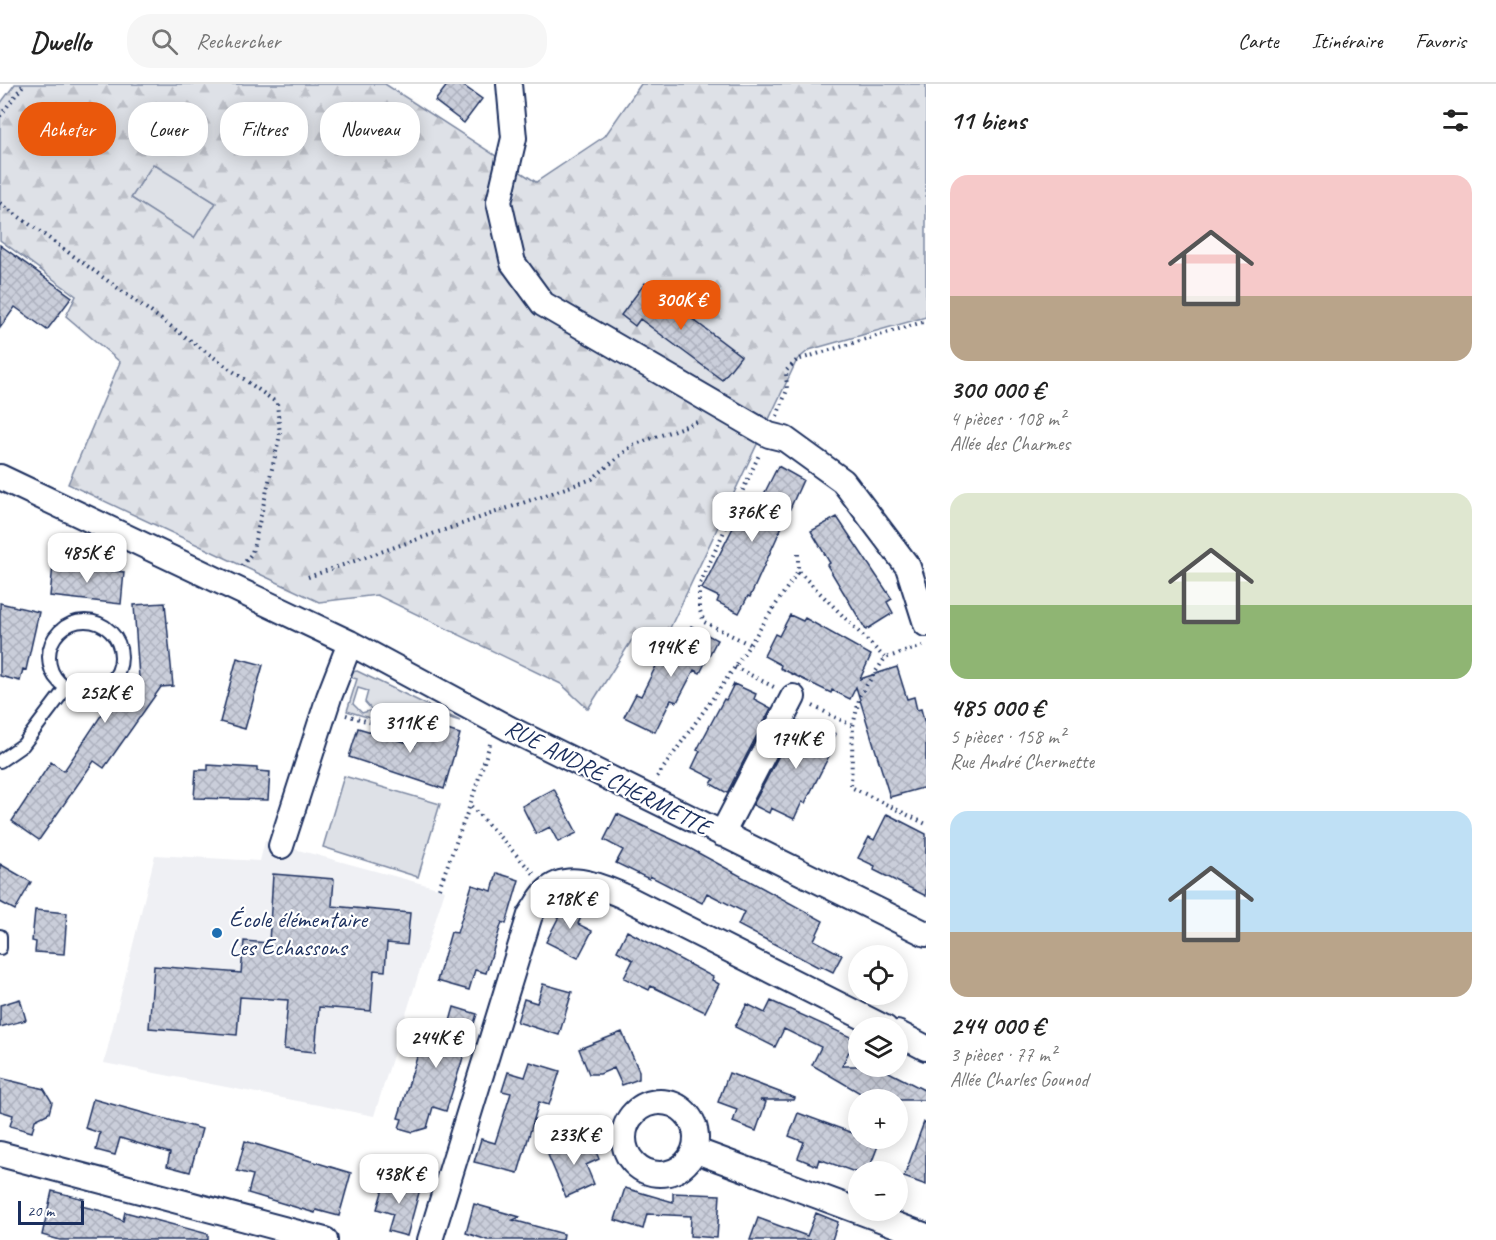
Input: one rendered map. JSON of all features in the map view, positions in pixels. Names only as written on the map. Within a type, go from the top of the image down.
[{"type":"street","points":[[509,84],[514,138],[499,202],[513,263],[543,303],[769,435],[785,439],[843,482],[908,567],[926,624]]},
{"type":"street","name":"RUE ANDRÉ CHERMETTE","points":[[0,477],[350,643],[508,728],[926,934]]},
{"type":"street","points":[[281,846],[329,697],[350,643]]},
{"type":"street","points":[[722,834],[793,697]]},
{"type":"street","points":[[430,1240],[530,915],[547,891],[563,883],[586,881],[621,895],[863,1017]]},
{"type":"street","points":[[908,1039],[926,1048]]},
{"type":"street","points":[[694,1150],[926,1236]]},
{"type":"street","points":[[0,1154],[325,1240]]},
{"type":"lane","points":[[87,620],[100,623],[113,632],[119,643],[122,655],[119,671],[111,684],[100,691],[84,694],[66,688],[52,671],[49,656],[51,643],[67,625],[87,620]]},
{"type":"lane","points":[[0,760],[23,745],[66,688]]},
{"type":"lane","points":[[0,936],[0,948]]},
{"type":"path","points":[[0,116],[24,84]]},
{"type":"path","points":[[0,203],[277,403],[280,435],[252,553],[228,584]]},
{"type":"path","points":[[749,644],[704,622],[699,608],[699,586],[769,435],[787,390],[786,371],[797,360],[926,321]]},
{"type":"path","points":[[308,577],[592,478],[633,445],[727,410]]},
{"type":"path","points":[[644,794],[798,572],[798,555]]},
{"type":"path","points":[[798,572],[885,658]]},
{"type":"path","points":[[926,645],[885,658],[860,695],[853,726],[851,787],[926,824]]},
{"type":"path","points":[[346,716],[412,735],[420,714],[452,723]]},
{"type":"path","points":[[439,888],[471,805],[492,738]]},
{"type":"path","points":[[471,805],[547,891]]},
{"type":"shaded area","points":[[265,841],[445,890],[374,1116],[104,1063],[155,855],[260,861]]},
{"type":"green space","points":[[15,84],[385,84],[413,102],[320,102],[320,156],[420,156],[420,107],[536,182],[605,136],[641,84],[926,84],[926,317],[809,350],[797,360],[661,647],[635,635],[588,709],[561,684],[377,595],[319,602],[68,484],[120,362],[66,316],[76,296],[0,240],[0,104]],"holes":[[[153,164],[216,203],[194,238],[131,198]]]},
{"type":"green space","points":[[153,163],[216,203],[194,239],[131,198]]},
{"type":"green space","points":[[357,671],[460,721],[417,708],[410,730],[347,711],[357,679],[350,677],[352,672]],"holes":[[[358,688],[368,691],[365,702],[372,710],[362,713],[353,704]]]},
{"type":"green space","points":[[344,776],[440,804],[418,877],[323,847]]},
{"type":"building","points":[[448,84],[461,84],[482,99],[464,123],[435,101]]},
{"type":"building","points":[[0,245],[72,297],[47,330],[15,307],[0,328]]},
{"type":"building","points":[[645,283],[741,356],[722,380],[640,319],[635,326],[621,315]]},
{"type":"building","points":[[778,466],[803,480],[750,597],[748,596],[739,613],[717,602],[719,597],[702,589],[745,504],[756,510]]},
{"type":"building","points":[[837,517],[892,599],[887,602],[893,613],[866,630],[827,565],[830,563],[811,531]]},
{"type":"building","points":[[53,565],[124,572],[121,604],[50,596]]},
{"type":"building","points":[[0,603],[39,612],[26,670],[23,669],[20,681],[0,676]]},
{"type":"building","points":[[165,603],[173,686],[161,687],[104,768],[94,761],[39,840],[12,821],[51,762],[64,771],[118,690],[141,707],[134,605]]},
{"type":"building","points":[[790,615],[803,621],[805,618],[871,655],[860,679],[897,667],[907,699],[914,697],[917,710],[921,709],[926,728],[926,787],[890,797],[856,687],[850,699],[832,690],[831,693],[780,668],[781,665],[764,656],[775,634],[779,636]]},
{"type":"building","points":[[691,626],[717,640],[700,673],[694,670],[677,702],[671,700],[655,732],[624,717],[636,694],[641,696],[662,654],[668,656],[680,636],[685,637]]},
{"type":"building","points":[[237,658],[263,665],[245,729],[220,722]]},
{"type":"building","points":[[734,684],[756,694],[754,699],[771,708],[727,793],[711,784],[714,779],[692,768],[700,751],[697,750]]},
{"type":"building","points":[[797,721],[811,728],[814,723],[836,734],[827,750],[831,752],[805,803],[802,802],[794,819],[771,808],[769,813],[753,805]]},
{"type":"building","points":[[422,722],[460,734],[444,789],[349,757],[358,728],[415,745]]},
{"type":"building","points":[[208,765],[257,768],[257,771],[270,772],[268,800],[194,798],[196,770],[208,770]]},
{"type":"building","points":[[554,789],[577,833],[558,842],[550,827],[536,834],[522,806]]},
{"type":"building","points":[[617,814],[680,843],[823,921],[814,940],[842,955],[833,972],[821,966],[820,968],[738,925],[744,912],[707,893],[702,903],[650,876],[649,879],[616,863],[623,850],[604,840]]},
{"type":"building","points":[[887,814],[926,834],[926,896],[874,870],[875,866],[858,858],[869,837],[874,840]]},
{"type":"building","points":[[0,864],[31,882],[15,910],[0,902]]},
{"type":"building","points":[[497,873],[519,880],[506,924],[502,922],[486,973],[475,970],[469,990],[437,981],[451,932],[457,933],[472,885],[492,891]]},
{"type":"building","points":[[273,874],[334,879],[332,906],[410,913],[407,945],[387,943],[385,971],[374,970],[371,1011],[319,1007],[315,1052],[284,1049],[288,1000],[240,997],[237,1035],[149,1028],[154,966],[241,973],[244,941],[269,943]]},
{"type":"building","points":[[568,899],[585,908],[578,924],[592,931],[578,958],[546,942]]},
{"type":"building","points":[[35,910],[67,913],[64,954],[35,952],[36,942],[32,941]]},
{"type":"building","points":[[627,931],[713,977],[712,980],[719,984],[705,1012],[651,986],[649,990],[624,978],[633,960],[617,951]]},
{"type":"building","points":[[543,984],[572,992],[559,1035],[517,1022],[524,999],[537,1003]]},
{"type":"building","points":[[20,999],[26,1020],[0,1027],[0,1005]]},
{"type":"building","points":[[771,1001],[848,1036],[848,1054],[842,1066],[848,1066],[848,1077],[899,1077],[926,1091],[926,1100],[908,1100],[908,1089],[853,1089],[812,1065],[821,1047],[784,1029],[775,1047],[735,1027],[747,1004],[765,1013]]},
{"type":"building","points":[[454,1007],[477,1014],[446,1111],[433,1107],[427,1128],[413,1132],[399,1128],[402,1119],[398,1118],[429,1019],[449,1025]]},
{"type":"building","points":[[622,1032],[639,1071],[639,1079],[622,1085],[614,1068],[600,1074],[589,1074],[579,1049]]},
{"type":"building","points":[[530,1062],[560,1071],[549,1105],[539,1102],[518,1173],[474,1162],[481,1139],[495,1143],[511,1093],[502,1091],[508,1072],[525,1077]]},
{"type":"building","points":[[729,1073],[795,1098],[794,1100],[760,1100],[766,1102],[756,1131],[733,1122],[737,1109],[718,1102]]},
{"type":"building","points":[[0,1078],[44,1089],[52,1102],[49,1113],[35,1120],[32,1132],[10,1126],[13,1115],[0,1111]]},
{"type":"building","points":[[93,1099],[202,1129],[190,1172],[167,1166],[170,1153],[120,1138],[115,1155],[96,1150],[100,1133],[85,1128]]},
{"type":"building","points":[[798,1113],[848,1131],[848,1149],[877,1149],[872,1161],[848,1161],[848,1169],[819,1159],[817,1166],[798,1158],[804,1142],[789,1136]]},
{"type":"building","points":[[924,1122],[926,1123],[926,1185],[908,1178],[908,1166]]},
{"type":"building","points":[[590,1137],[599,1159],[586,1165],[594,1184],[566,1197],[548,1155]]},
{"type":"building","points":[[245,1141],[351,1173],[339,1216],[316,1210],[315,1213],[248,1193],[253,1175],[237,1171]]},
{"type":"building","points":[[386,1179],[420,1189],[407,1236],[388,1231],[393,1214],[377,1209]]},
{"type":"building","points":[[625,1188],[673,1202],[673,1193],[720,1195],[717,1238],[690,1236],[691,1216],[647,1214],[643,1229],[615,1220]]},
{"type":"building","points":[[52,1191],[84,1199],[81,1206],[102,1211],[123,1221],[125,1212],[208,1234],[208,1240],[60,1240],[42,1235]]},
{"type":"building","points":[[474,1204],[520,1217],[513,1220],[564,1234],[563,1240],[487,1240],[466,1233]]},
{"type":"building","points":[[816,1213],[838,1222],[832,1240],[750,1240],[758,1218],[807,1236]]},
{"type":"place","name":"École élémentaire Les Echassons","points":[[217,933]]}]
